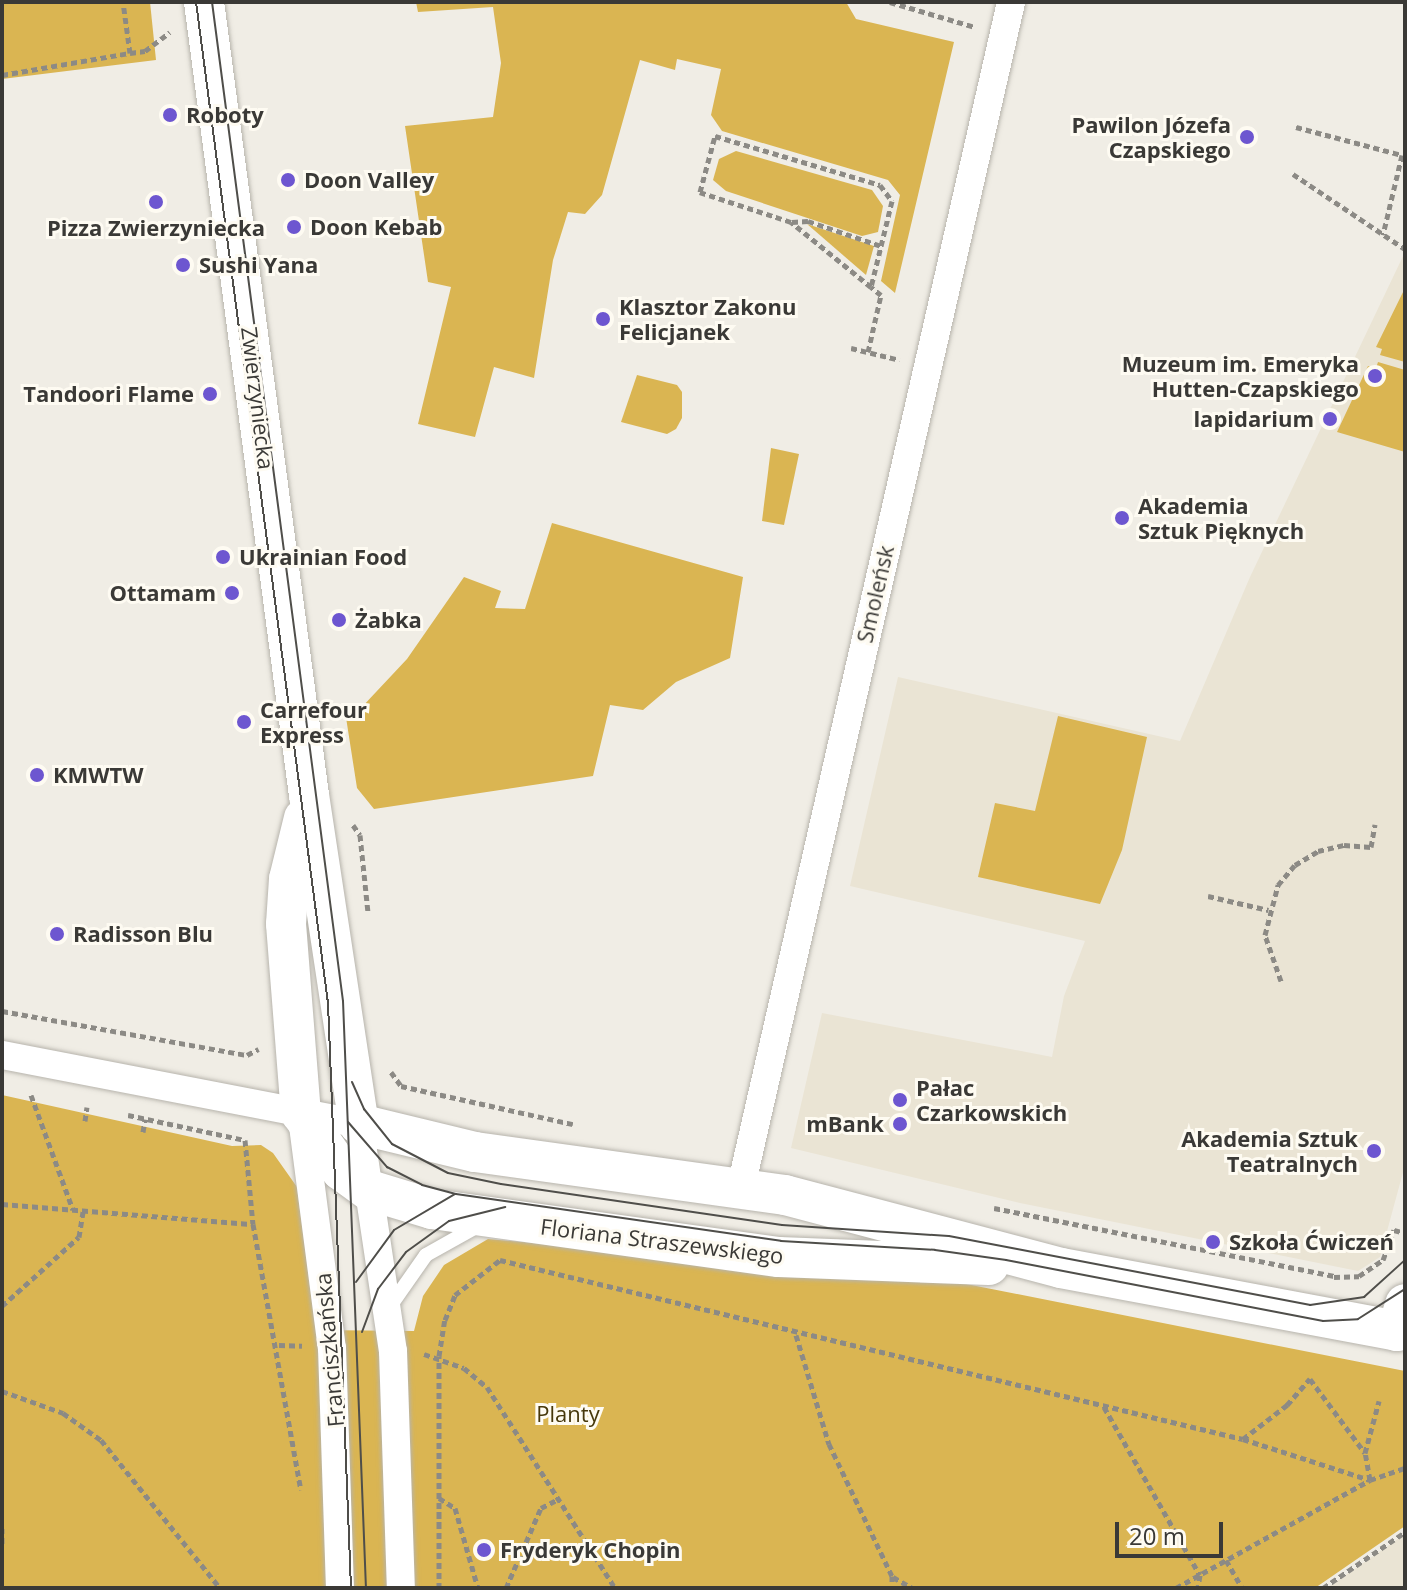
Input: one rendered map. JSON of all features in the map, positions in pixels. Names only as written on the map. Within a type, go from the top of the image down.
[{"type":"street","name":"Smoleńsk","points":[[741,1187],[1011,2]]},
{"type":"street","name":"Zwierzyniecka","points":[[192,13],[359,1124]]},
{"type":"street","name":"Zwierzyniecka","points":[[301,1113],[286,924],[289,879],[309,795]]},
{"type":"street","name":"Floriana Straszewskiego","points":[[2,1055],[359,1124],[475,1152],[741,1187],[1061,1268],[1402,1322]]},
{"type":"street","name":"Floriana Straszewskiego","points":[[301,1113],[341,1170],[369,1190],[432,1209],[779,1257],[1061,1268]]},
{"type":"street","name":"Franciszkańska","points":[[301,1113],[332,1348],[340,1588]]},
{"type":"street","points":[[359,1124],[389,1318],[396,1396],[401,1588]]},
{"type":"lane","points":[[389,1318],[398,1291],[426,1255],[465,1231],[503,1220]]},
{"type":"path","points":[[123,2],[130,53]]},
{"type":"path","points":[[890,2],[976,27]]},
{"type":"path","points":[[2,75],[145,51],[192,13]]},
{"type":"path","points":[[1296,127],[1402,155],[1383,235]]},
{"type":"path","points":[[700,192],[715,136],[880,185],[892,201],[871,287]]},
{"type":"path","points":[[1293,174],[1405,249]]},
{"type":"path","points":[[690,190],[791,222],[881,295],[868,352]]},
{"type":"path","points":[[791,222],[808,221],[881,246]]},
{"type":"path","points":[[851,348],[901,360]]},
{"type":"path","points":[[1281,981],[1265,935],[1268,910],[1278,885],[1295,865],[1318,851],[1344,845],[1371,847],[1375,824]]},
{"type":"path","points":[[1208,896],[1268,910]]},
{"type":"path","points":[[2,1011],[247,1055]]},
{"type":"path","points":[[386,1058],[401,1086],[517,1115]]},
{"type":"path","points":[[31,1095],[73,1210]]},
{"type":"path","points":[[85,1121],[87,1107]]},
{"type":"path","points":[[143,1132],[145,1119]]},
{"type":"path","points":[[245,1140],[253,1224],[284,1372],[302,1500]]},
{"type":"path","points":[[2,1204],[253,1224]]},
{"type":"path","points":[[991,1207],[1334,1276],[1359,1276],[1383,1260],[1394,1230],[1405,1233]]},
{"type":"path","points":[[2,1306],[79,1237],[83,1211]]},
{"type":"path","points":[[439,1588],[439,1356],[455,1295],[471,1278],[500,1260],[796,1334],[1243,1439],[1370,1480]]},
{"type":"path","points":[[1332,1285],[1334,1276]]},
{"type":"path","points":[[796,1334],[829,1444],[892,1576],[892,1588]]},
{"type":"path","points":[[439,1356],[464,1368],[487,1387],[615,1588]]},
{"type":"path","points":[[1243,1439],[1287,1405],[1310,1379],[1365,1453]]},
{"type":"path","points":[[2,1391],[63,1413],[101,1440],[220,1588]]},
{"type":"path","points":[[1370,1480],[1365,1453],[1379,1401]]},
{"type":"path","points":[[1104,1406],[1200,1575],[1198,1588]]},
{"type":"path","points":[[1176,1588],[1370,1480],[1405,1468]]},
{"type":"path","points":[[438,1498],[455,1508],[478,1588]]},
{"type":"path","points":[[506,1588],[541,1508],[557,1500]]},
{"type":"path","points":[[2,1528],[2,1545]]},
{"type":"path","points":[[1323,1588],[1405,1532]]},
{"type":"path","points":[[1226,1560],[1242,1588]]},
{"type":"path","points":[[892,1576],[912,1588]]},
{"type":"shaded area","points":[[1405,252],[1405,1165],[1380,1257],[1358,1271],[1020,1203],[791,1148],[822,1013],[1052,1057],[1064,996],[1085,941],[850,886],[898,677],[1180,741],[1250,577]]},
{"type":"shaded area","points":[[1405,1534],[1405,1588],[1327,1588]]},
{"type":"green space","points":[[2,2],[150,2],[156,60],[2,79]]},
{"type":"green space","points":[[416,2],[846,2],[856,19],[954,42],[895,293],[881,281],[900,195],[888,180],[722,131],[711,115],[721,69],[677,59],[675,70],[640,60],[602,195],[585,214],[568,212],[553,260],[534,378],[494,367],[475,437],[418,424],[451,287],[428,282],[405,126],[493,117],[501,63],[493,7],[418,12]]},
{"type":"green space","points":[[736,151],[872,190],[883,206],[878,232],[862,236],[726,191],[713,180],[719,159]]},
{"type":"green space","points":[[807,224],[874,246],[866,275]]},
{"type":"green space","points":[[1405,288],[1405,362],[1380,355],[1382,349],[1376,347]]},
{"type":"green space","points":[[1378,362],[1405,370],[1405,452],[1337,432],[1368,366],[1376,368]]},
{"type":"green space","points":[[637,375],[677,385],[682,392],[682,418],[676,429],[667,434],[621,422]]},
{"type":"green space","points":[[771,448],[799,454],[784,525],[762,521]]},
{"type":"green space","points":[[552,523],[743,577],[730,658],[676,682],[643,710],[610,705],[593,776],[374,809],[357,788],[345,711],[361,708],[407,659],[464,577],[501,591],[495,608],[525,609]]},
{"type":"green space","points":[[1058,716],[1147,737],[1122,850],[1100,904],[978,877],[995,803],[1035,811]]},
{"type":"green space","name":"Planty","points":[[2,1095],[232,1146],[261,1145],[273,1153],[297,1187],[316,1330],[414,1331],[423,1296],[444,1265],[488,1239],[936,1278],[1405,1371],[1405,1526],[1315,1588],[2,1588]]},
{"type":"tram line","points":[[196,2],[328,1003],[351,1588]]},
{"type":"tram line","points":[[212,2],[343,1001],[366,1588]]},
{"type":"tram line","points":[[352,1082],[364,1109],[392,1144],[448,1173],[501,1184],[782,1225],[949,1236],[1310,1305],[1364,1297],[1405,1260]]},
{"type":"tram line","points":[[348,1122],[387,1167],[422,1185],[456,1194],[781,1241],[935,1250],[1006,1260],[1323,1321],[1358,1319],[1405,1289]]},
{"type":"tram line","points":[[356,1282],[394,1230],[455,1194]]},
{"type":"tram line","points":[[362,1332],[378,1289],[406,1252],[449,1221],[505,1207]]},
{"type":"place","name":"Roboty","points":[[170,115]]},
{"type":"place","name":"Pawilon Józefa Czapskiego","points":[[1247,137]]},
{"type":"place","name":"Doon Valley","points":[[288,180]]},
{"type":"place","name":"Pizza Zwierzyniecka","points":[[156,202]]},
{"type":"place","name":"Doon Kebab","points":[[294,227]]},
{"type":"place","name":"Sushi Yana","points":[[183,265]]},
{"type":"place","name":"Klasztor Zakonu Felicjanek","points":[[603,319]]},
{"type":"place","name":"Muzeum im. Emeryka Hutten-Czapskiego","points":[[1375,376]]},
{"type":"place","name":"Tandoori Flame","points":[[210,394]]},
{"type":"place","name":"lapidarium","points":[[1330,419]]},
{"type":"place","name":"Akademia Sztuk Pięknych","points":[[1122,518]]},
{"type":"place","name":"Ukrainian Food","points":[[223,557]]},
{"type":"place","name":"Ottamam","points":[[232,593]]},
{"type":"place","name":"Żabka","points":[[339,620]]},
{"type":"place","name":"Carrefour Express","points":[[244,722]]},
{"type":"place","name":"KMWTW","points":[[37,775]]},
{"type":"place","name":"Radisson Blu","points":[[57,934]]},
{"type":"place","name":"Pałac Czarkowskich","points":[[900,1100]]},
{"type":"place","name":"mBank","points":[[900,1124]]},
{"type":"place","name":"Akademia Sztuk Teatralnych","points":[[1374,1151]]},
{"type":"place","name":"Szkoła Ćwiczeń","points":[[1213,1242]]},
{"type":"place","name":"Fryderyk Chopin","points":[[484,1550]]}]
